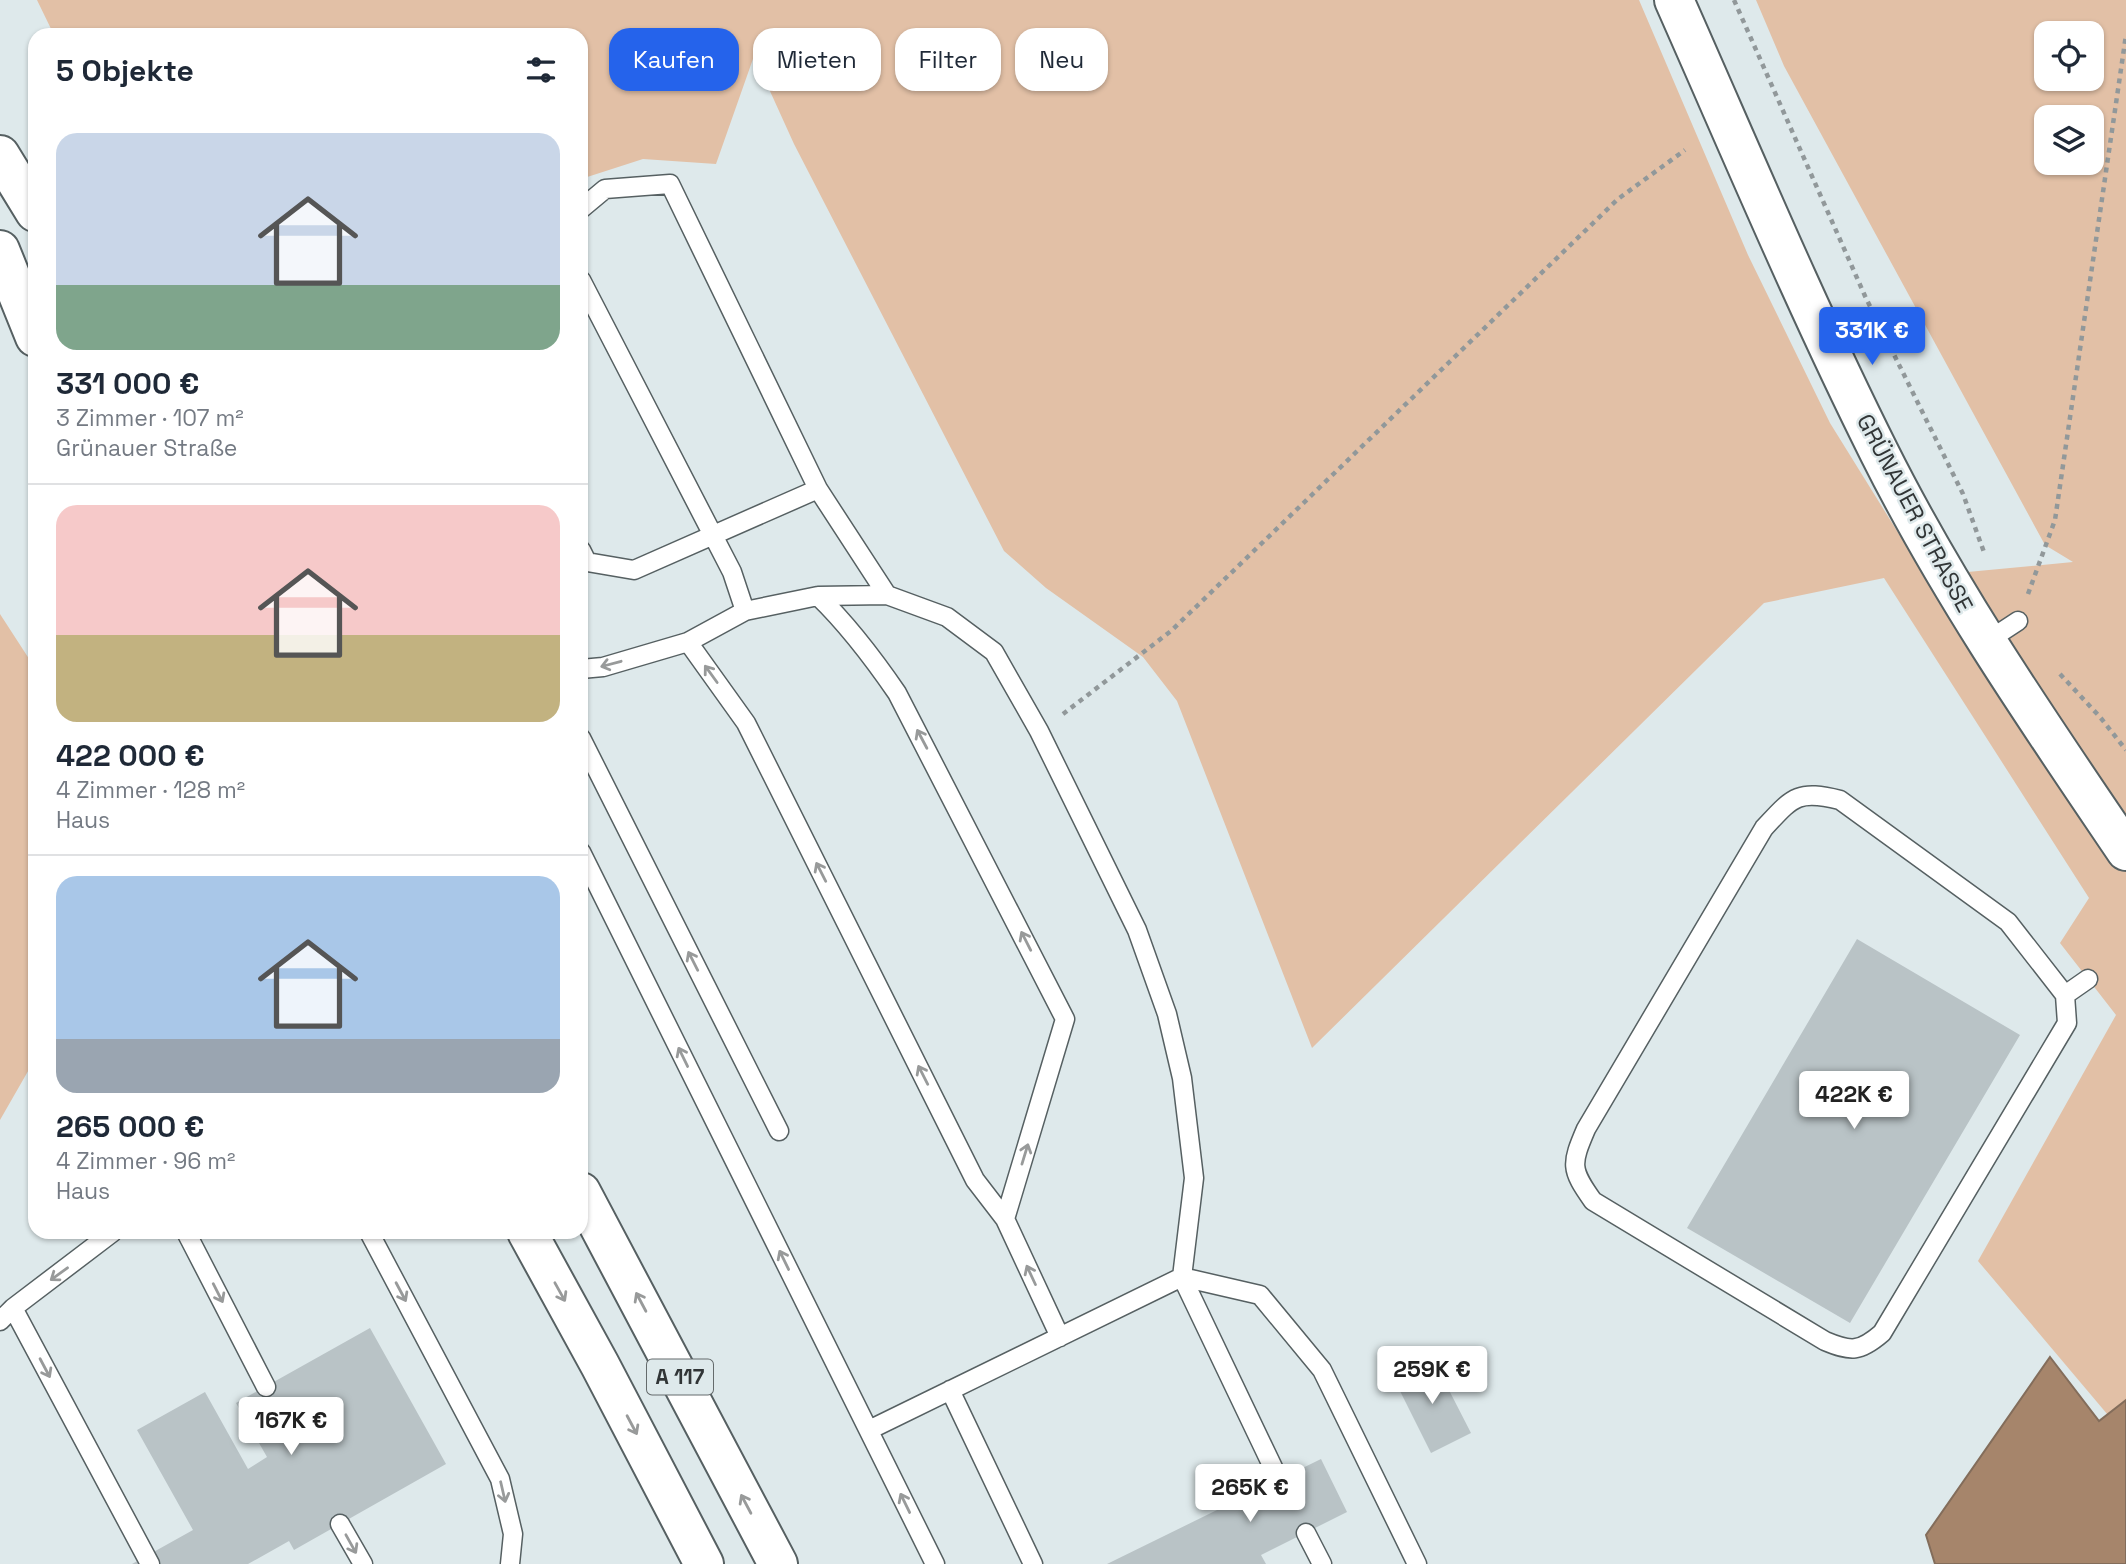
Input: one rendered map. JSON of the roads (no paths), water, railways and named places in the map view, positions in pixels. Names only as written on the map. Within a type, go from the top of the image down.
[{"type":"main road","name":"GRÜNAUER STRASSE","points":[[1674,0],[1810,305],[1880,452],[1965,608],[2126,851]]},
{"type":"main road","points":[[0,155],[28,201]]},
{"type":"main road","points":[[0,250],[28,320]]},
{"type":"main road","name":"A 117","points":[[588,1205],[778,1564]]},
{"type":"main road","name":"A 117","points":[[531,1239],[704,1564]]},
{"type":"lane","points":[[588,203],[605,189],[670,184],[818,489],[887,595]]},
{"type":"lane","points":[[588,294],[732,572],[745,611]]},
{"type":"lane","points":[[588,562],[635,570],[818,489]]},
{"type":"lane","points":[[588,668],[603,667],[688,642],[745,611],[818,596],[887,595],[947,617],[995,652],[1039,731],[1138,930],[1167,1014],[1182,1079],[1194,1178],[1182,1277],[1279,1479]]},
{"type":"lane","points":[[818,596],[853,631],[897,693],[1065,1019],[1005,1219]]},
{"type":"lane","points":[[1986,642],[2018,621]]},
{"type":"lane","points":[[688,642],[746,723],[975,1180],[1005,1219],[1060,1337]]},
{"type":"lane","points":[[588,752],[779,1131]]},
{"type":"lane","points":[[1815,794],[1840,800],[2008,922],[2065,995],[2067,1023],[2062,1032],[1882,1333],[1867,1346],[1846,1350],[1825,1341],[1593,1201],[1578,1180],[1574,1157],[1586,1129],[1765,828],[1790,801],[1815,794]]},
{"type":"lane","points":[[588,866],[935,1564]]},
{"type":"lane","points":[[2065,995],[2088,979]]},
{"type":"lane","points":[[104,1239],[6,1314],[150,1564]]},
{"type":"lane","points":[[190,1239],[266,1387]]},
{"type":"lane","points":[[373,1239],[500,1479],[513,1534],[510,1564]]},
{"type":"lane","points":[[869,1430],[1182,1277],[1260,1295],[1322,1370],[1417,1564]]},
{"type":"lane","points":[[950,1390],[1033,1564]]},
{"type":"lane","points":[[340,1524],[362,1564]]},
{"type":"lane","points":[[1306,1533],[1322,1564]]}]
